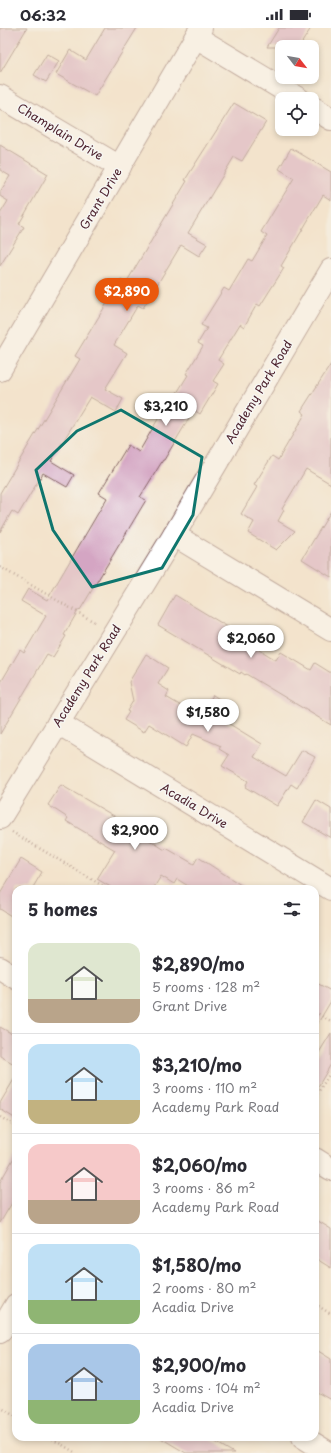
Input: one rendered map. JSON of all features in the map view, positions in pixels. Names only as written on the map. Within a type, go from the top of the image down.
[{"type":"street","points":[[199,32],[289,92]]},
{"type":"street","name":"Grant Drive","points":[[0,370],[199,32]]},
{"type":"street","name":"Champlain Drive","points":[[0,96],[120,167]]},
{"type":"street","points":[[319,111],[331,119]]},
{"type":"street","name":"Academy Park Road","points":[[3,823],[58,723],[174,535],[331,270]]},
{"type":"street","points":[[174,535],[331,630]]},
{"type":"street","name":"Acadia Drive","points":[[58,723],[331,889]]},
{"type":"street","points":[[0,968],[12,976]]},
{"type":"street","points":[[319,1162],[331,1169]]},
{"type":"street","points":[[0,1332],[12,1312]]},
{"type":"street","points":[[310,1441],[329,1453]]},
{"type":"path","points":[[0,567],[113,634]]},
{"type":"path","points":[[3,823],[102,885]]},
{"type":"path","points":[[319,1014],[331,1021]]},
{"type":"path","points":[[319,1091],[331,1072]]},
{"type":"path","points":[[0,1117],[12,1124]]},
{"type":"path","points":[[319,1306],[331,1314]]},
{"type":"path","points":[[0,1407],[12,1414]]},
{"type":"path","points":[[56,1441],[76,1453]]},
{"type":"highlighted area","points":[[121,410],[202,457],[193,515],[162,568],[92,587],[53,530],[36,470],[77,431]]},
{"type":"building","points":[[0,28],[27,28],[0,73]]},
{"type":"building","points":[[105,28],[137,28],[95,96],[56,74],[70,50],[86,60]]},
{"type":"building","points":[[279,28],[311,28],[303,40],[275,40],[275,47],[267,47]]},
{"type":"building","points":[[47,54],[59,61],[46,82],[34,75]]},
{"type":"building","points":[[234,103],[266,122],[242,161],[234,157],[188,233],[207,244],[199,256],[181,245],[143,308],[138,305],[114,345],[127,353],[105,389],[123,399],[116,412],[90,397],[51,461],[74,475],[67,487],[43,473],[18,515],[12,511],[0,532],[0,493],[80,359],[75,356],[121,280],[126,283],[187,181],[185,180]]},
{"type":"building","points":[[0,145],[48,174],[19,224],[24,227],[0,266],[0,214],[8,201],[0,196],[0,192],[10,176],[0,170]]},
{"type":"building","points":[[291,148],[331,172],[331,200],[323,195],[281,266],[284,268],[260,306],[257,304],[244,327],[240,324],[218,360],[224,364],[213,381],[218,384],[200,414],[194,410],[140,497],[146,500],[80,610],[79,609],[64,635],[66,636],[53,657],[47,654],[0,734],[0,684],[20,650],[24,653],[46,616],[21,601],[28,589],[47,600],[107,498],[99,493],[128,445],[139,452],[169,400],[172,401],[188,375],[186,374],[203,346],[198,343],[207,328],[201,325],[224,288],[229,291],[248,259],[252,261],[267,236],[261,232],[294,178],[279,169]]},
{"type":"building","points":[[331,364],[331,484],[306,469],[282,509],[284,510],[278,521],[295,531],[276,550],[248,533],[254,522],[241,514],[257,487],[254,485],[272,456],[278,460],[305,414],[301,411]]},
{"type":"building","points":[[331,511],[331,577],[302,559]]},
{"type":"building","points":[[175,595],[241,635],[239,637],[276,660],[281,652],[311,670],[315,663],[331,673],[331,725],[246,674],[245,675],[241,672],[240,674],[158,625]]},
{"type":"building","points":[[146,654],[168,668],[158,684],[169,691],[166,697],[200,717],[213,695],[227,704],[218,717],[262,744],[254,757],[286,776],[302,750],[315,757],[297,788],[291,784],[277,806],[245,787],[248,781],[222,766],[229,755],[219,749],[221,746],[193,734],[186,747],[149,724],[144,732],[124,720],[133,701],[129,682]]},
{"type":"building","points":[[61,785],[138,830],[137,832],[165,850],[166,848],[194,864],[198,857],[241,885],[187,885],[177,879],[174,884],[161,876],[155,885],[107,885],[97,879],[115,850],[66,821],[68,818],[48,805]]},
{"type":"building","points":[[316,800],[331,809],[331,838],[303,822]]},
{"type":"building","points":[[21,859],[42,872],[34,885],[12,885],[12,916],[0,909],[0,894]]},
{"type":"building","points":[[319,984],[331,991],[331,1001],[319,1021]]},
{"type":"building","points":[[0,1027],[12,1034],[12,1063],[0,1056]]},
{"type":"building","points":[[331,1033],[331,1064],[319,1085],[319,1052]]},
{"type":"building","points":[[12,1083],[12,1116],[0,1109],[0,1103]]},
{"type":"building","points":[[12,1161],[12,1203],[0,1223],[0,1182]]},
{"type":"building","points":[[319,1222],[331,1229],[331,1268],[319,1260]]},
{"type":"building","points":[[319,1352],[331,1359],[331,1400],[319,1393]]},
{"type":"building","points":[[166,1441],[214,1441],[234,1453],[186,1453]]}]
